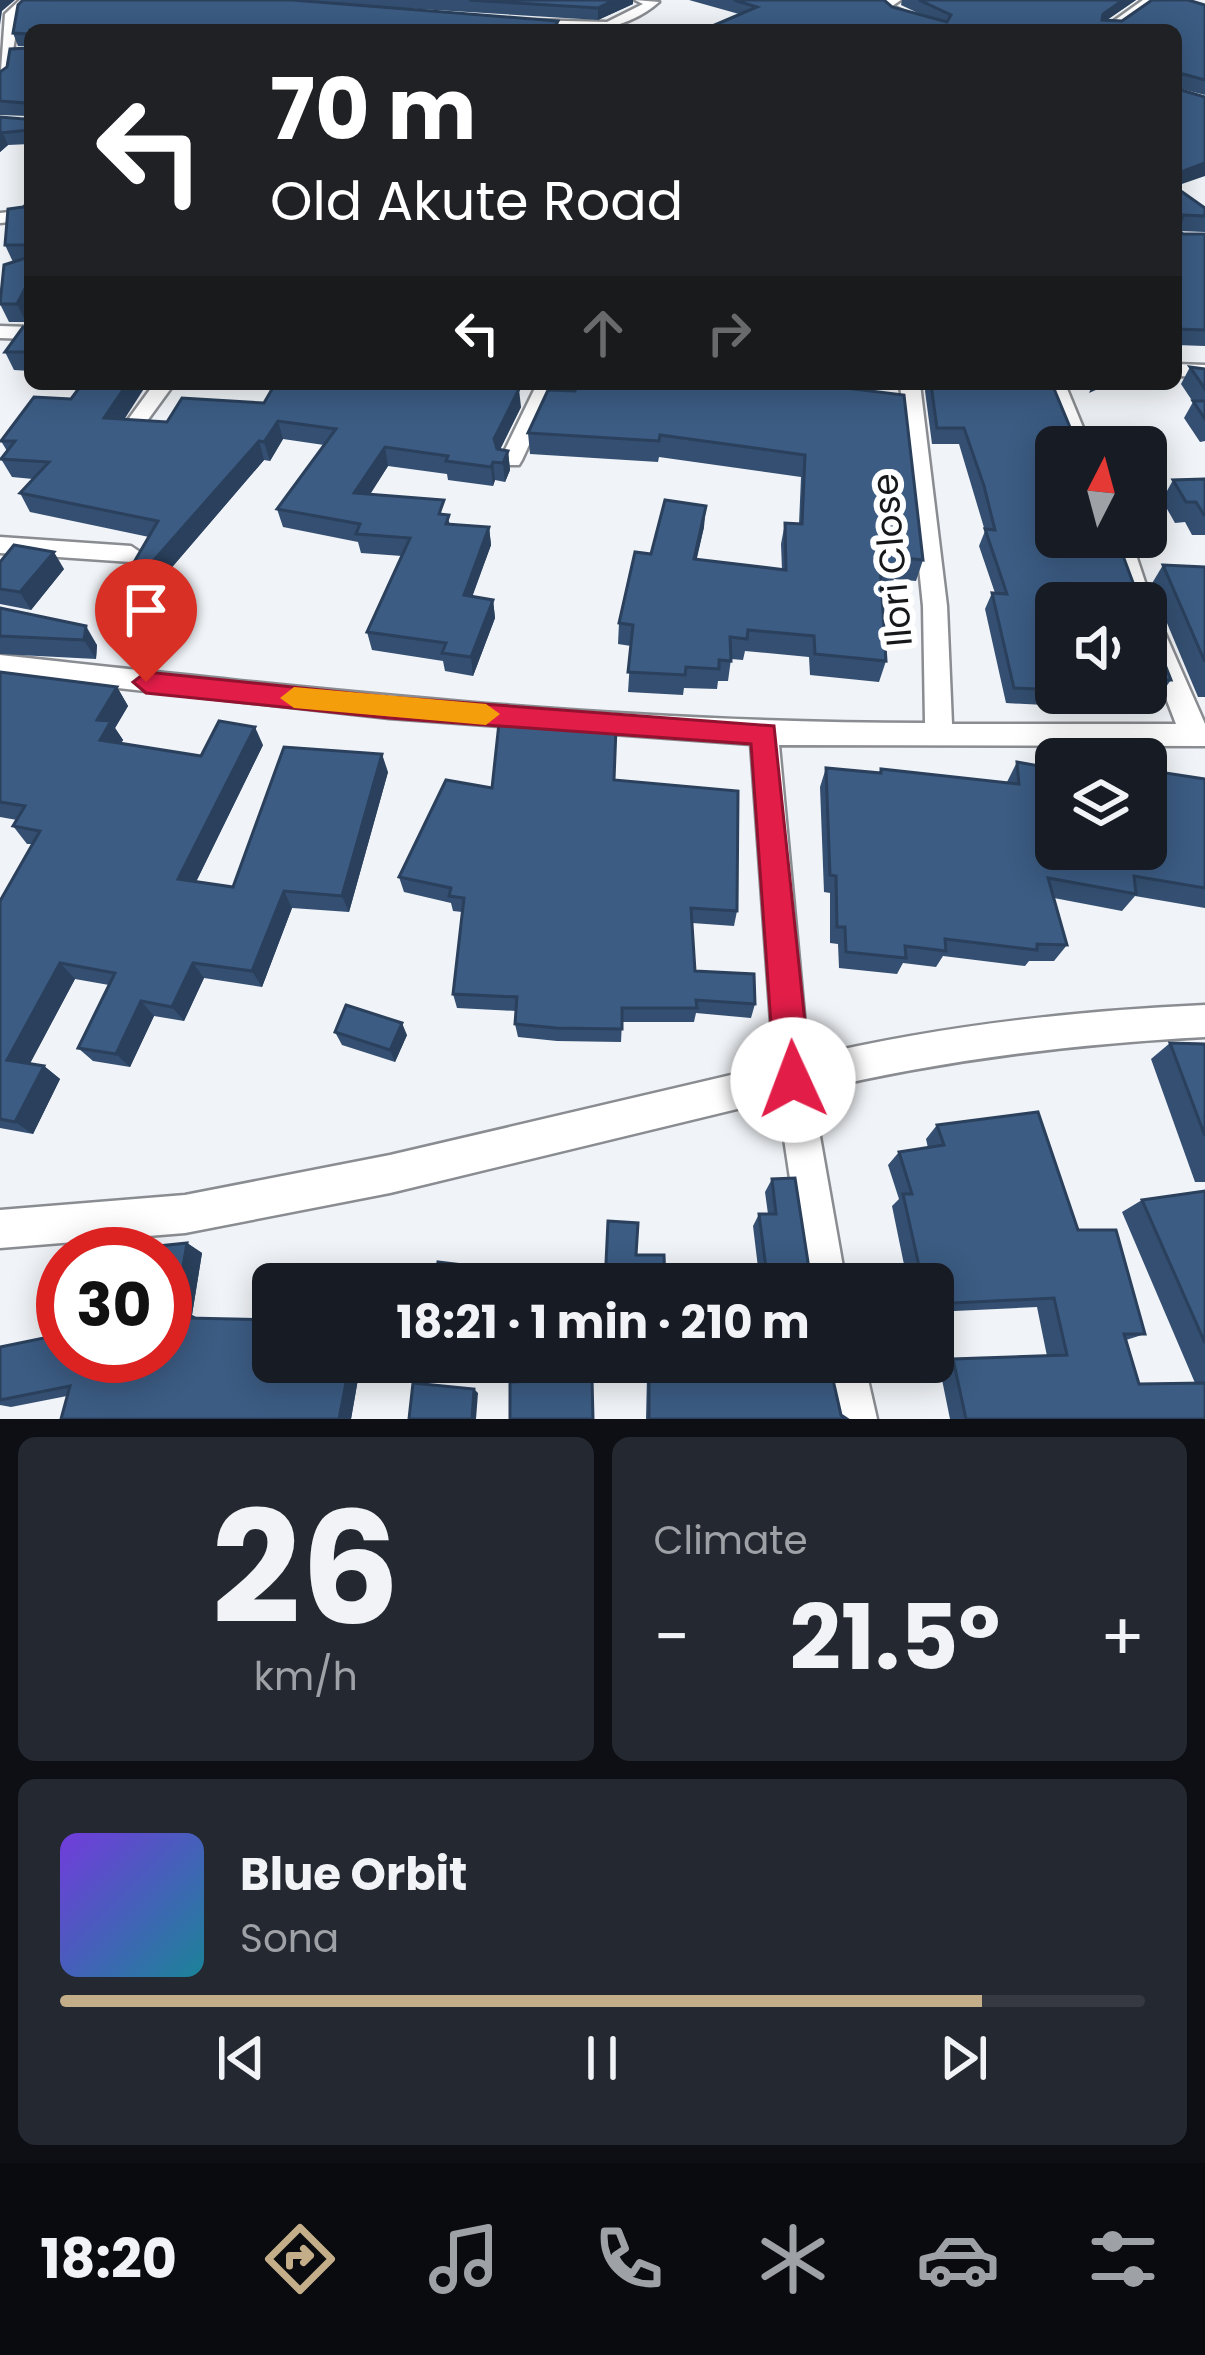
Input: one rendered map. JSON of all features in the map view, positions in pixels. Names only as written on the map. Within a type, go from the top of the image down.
[{"type":"street","points":[[0,80],[12,55],[6,16],[28,0]]},
{"type":"street","points":[[618,24],[653,2],[641,0]]},
{"type":"street","points":[[895,0],[885,5],[888,9],[924,24]]},
{"type":"street","points":[[1116,24],[1151,0]]},
{"type":"street","points":[[515,23],[529,24]]},
{"type":"street","points":[[132,428],[160,390]]},
{"type":"street","points":[[511,460],[544,390]]},
{"type":"street","name":"Ilori Close","points":[[911,390],[935,606],[939,731]]},
{"type":"street","points":[[1057,390],[1072,426]]},
{"type":"street","points":[[0,545],[131,554]]},
{"type":"street","points":[[0,665],[389,707],[764,734],[1199,735],[1167,661]]},
{"type":"street","points":[[764,734],[793,1080],[823,1263]]},
{"type":"street","points":[[0,1229],[185,1214],[390,1174],[960,1044],[1106,1026],[1205,1021]]},
{"type":"street","points":[[848,1383],[856,1419]]},
{"type":"building","points":[[23,0],[292,0],[558,21],[24,24],[24,34],[13,33]]},
{"type":"building","points":[[469,0],[614,0],[598,8]]},
{"type":"building","points":[[734,0],[884,0],[892,7],[947,22],[951,15],[919,0],[1123,0],[1103,14],[1102,20],[1122,21],[1152,0],[1188,0],[1205,5],[1205,80],[1182,75],[1182,24],[717,24],[757,7]]},
{"type":"building","points":[[24,48],[24,103],[0,101],[0,72],[7,67],[10,49]]},
{"type":"building","points":[[1182,90],[1205,97],[1205,163],[1182,172]]},
{"type":"building","points":[[0,117],[24,119],[24,131],[0,133]]},
{"type":"building","points":[[1182,192],[1205,208],[1205,216],[1183,215]]},
{"type":"building","points":[[23,207],[24,245],[5,245],[8,209]]},
{"type":"building","points":[[1182,233],[1205,234],[1205,330],[1182,329]]},
{"type":"building","points":[[24,259],[24,291],[17,304],[0,304],[4,265]]},
{"type":"building","points":[[23,327],[24,327],[24,352],[5,352]]},
{"type":"building","points":[[1190,367],[1205,369],[1205,389]]},
{"type":"building","points":[[78,390],[123,390],[104,418],[167,422],[182,398],[264,403],[272,390],[518,390],[494,439],[497,449],[508,451],[503,463],[493,462],[491,467],[446,461],[448,456],[385,447],[354,493],[444,500],[439,514],[449,515],[446,524],[489,527],[464,595],[493,600],[471,657],[442,653],[446,643],[367,632],[410,538],[356,534],[360,524],[277,509],[336,429],[278,421],[140,576],[130,569],[158,521],[20,493],[49,462],[1,459],[15,441],[1,441],[34,397],[71,399]]},
{"type":"building","points":[[548,390],[863,390],[904,395],[923,560],[896,557],[898,565],[880,565],[886,661],[815,654],[814,636],[748,630],[747,639],[730,637],[731,661],[719,660],[719,669],[686,667],[685,675],[628,672],[633,625],[619,623],[635,552],[651,554],[665,500],[706,506],[694,559],[786,570],[785,523],[802,524],[805,455],[660,435],[659,441],[528,433]]},
{"type":"building","points":[[932,390],[1054,390],[1070,426],[1035,426],[1035,558],[1124,558],[1133,582],[1035,582],[1035,689],[1014,688],[992,593],[1007,594],[985,529],[995,530],[964,428],[937,428]]},
{"type":"building","points":[[1193,401],[1205,401],[1205,419]]},
{"type":"building","points":[[1205,479],[1204,515],[1196,502],[1186,502],[1173,480]]},
{"type":"building","points":[[14,545],[54,552],[20,592],[0,589],[0,562]]},
{"type":"building","points":[[1163,565],[1205,567],[1205,662]]},
{"type":"building","points":[[0,608],[86,626],[84,640],[0,636]]},
{"type":"building","points":[[0,672],[117,687],[97,720],[111,721],[100,740],[201,756],[219,721],[255,727],[178,879],[233,887],[284,747],[382,754],[342,896],[284,891],[252,971],[193,963],[172,1007],[141,1001],[116,1054],[78,1048],[115,973],[60,963],[7,1060],[44,1066],[15,1122],[0,1119],[0,901],[40,831],[13,826],[25,806],[0,802]]},
{"type":"building","points":[[499,723],[616,728],[614,780],[738,791],[737,911],[691,908],[695,971],[754,974],[755,1004],[696,1000],[697,1008],[622,1008],[622,1029],[556,1028],[515,1024],[517,997],[453,994],[464,898],[449,896],[451,888],[399,877],[446,780],[492,788]]},
{"type":"building","points":[[1017,762],[1035,765],[1035,870],[1167,870],[1167,773],[1205,779],[1205,888],[1134,876],[1136,894],[1048,878],[1067,945],[1037,944],[1037,950],[945,939],[946,951],[905,946],[906,958],[846,952],[845,927],[837,927],[836,876],[830,875],[826,768],[1019,784]]},
{"type":"building","points":[[346,1005],[402,1023],[390,1050],[335,1032]]},
{"type":"building","points":[[1170,1043],[1205,1044],[1205,1136]]},
{"type":"building","points":[[1038,1112],[1078,1230],[1116,1230],[1145,1334],[1124,1334],[1139,1384],[1205,1383],[1205,1419],[966,1419],[954,1359],[1067,1355],[1054,1298],[954,1303],[954,1263],[918,1263],[903,1194],[912,1194],[899,1152],[944,1145],[937,1125]]},
{"type":"building","points":[[795,1178],[808,1263],[765,1263],[759,1214],[776,1214],[772,1179]]},
{"type":"building","points":[[1205,1191],[1205,1343],[1142,1200]]},
{"type":"building","points":[[608,1221],[638,1223],[636,1255],[664,1255],[664,1263],[606,1263]]},
{"type":"building","points":[[192,1318],[252,1320],[252,1383],[346,1383],[339,1419],[61,1419],[70,1386],[0,1400],[0,1347],[36,1340],[36,1383],[192,1383]]},
{"type":"building","points":[[413,1383],[474,1389],[472,1419],[409,1419]]},
{"type":"building","points":[[510,1383],[592,1383],[593,1419],[510,1419]]},
{"type":"building","points":[[649,1383],[834,1383],[841,1415],[847,1419],[649,1419]]},
{"type":"slow traffic","points":[[294,698],[486,714]]},
{"type":"route","points":[[146,682],[389,707],[764,734],[793,1080]]}]
